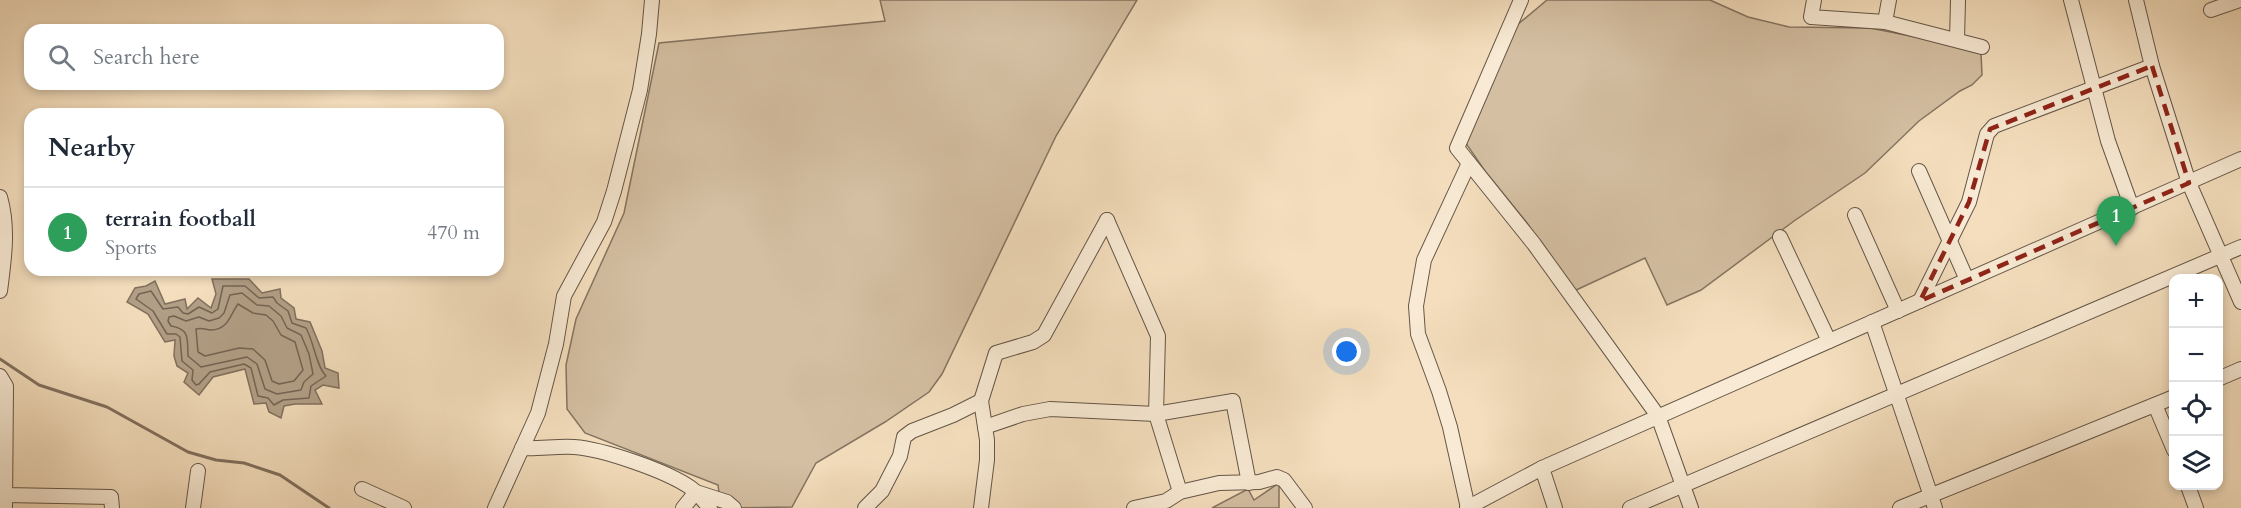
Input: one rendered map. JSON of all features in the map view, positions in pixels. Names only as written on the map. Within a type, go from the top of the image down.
[{"type":"street","points":[[495,508],[538,413],[556,344],[564,297],[604,222],[614,191],[640,90],[650,34],[652,0]]},
{"type":"street","points":[[1885,22],[1889,0]]},
{"type":"street","points":[[1957,40],[1958,0]]},
{"type":"street","points":[[2071,0],[2108,141],[2132,208]]},
{"type":"street","points":[[2136,0],[2152,66],[2189,183],[2241,302]]},
{"type":"street","points":[[2211,10],[2240,0]]},
{"type":"street","points":[[1810,1],[1812,17],[1885,22],[1983,47]]},
{"type":"street","points":[[1522,2],[1457,148],[1534,243],[1658,416],[1691,508]]},
{"type":"street","points":[[1920,301],[1969,202],[1990,129],[2152,66]]},
{"type":"street","points":[[1469,163],[1424,260],[1416,306],[1418,334],[1450,427],[1468,508],[1542,468],[2241,159]]},
{"type":"street","points":[[1919,171],[1967,280]]},
{"type":"street","points":[[0,198],[5,215],[6,249],[0,291]]},
{"type":"street","points":[[1855,215],[1898,311]]},
{"type":"street","points":[[981,508],[987,459],[986,427],[981,401],[996,353],[1033,342],[1044,335],[1107,220],[1158,336],[1156,414],[1180,492]]},
{"type":"street","points":[[1780,237],[1829,341]]},
{"type":"street","points":[[1630,508],[2241,247]]},
{"type":"street","points":[[1872,322],[1933,501]]},
{"type":"street","points":[[2223,377],[2241,369]]},
{"type":"street","points":[[0,376],[6,386],[4,498],[111,497],[111,508]]},
{"type":"street","points":[[1900,508],[1933,501],[2169,399]]},
{"type":"street","points":[[865,508],[882,491],[900,456],[904,437],[912,431],[981,401]]},
{"type":"street","points":[[986,427],[1023,414],[1050,409],[1090,409],[1156,414],[1233,401],[1249,483]]},
{"type":"street","points":[[2155,405],[2169,438]]},
{"type":"street","points":[[522,448],[574,447],[600,452],[670,475],[693,489],[710,508]]},
{"type":"street","points":[[1542,468],[1555,508]]},
{"type":"street","points":[[193,508],[198,471]]},
{"type":"street","points":[[1134,508],[1166,501],[1180,492],[1219,483],[1249,483],[1277,477],[1284,480],[1292,501],[1305,508]]},
{"type":"street","points":[[362,489],[404,508]]},
{"type":"street","points":[[2189,490],[2196,508]]},
{"type":"street","points":[[683,508],[696,492]]},
{"type":"street","points":[[696,492],[727,502],[734,508]]},
{"type":"highlighted area","points":[[2152,66],[2189,183],[1920,301],[1969,202],[1990,129]]},
{"type":"shaded area","points":[[880,0],[1137,0],[1056,136],[942,374],[929,392],[885,422],[816,463],[792,507],[721,508],[718,485],[585,433],[567,409],[566,365],[576,319],[624,213],[659,43],[885,21]]},
{"type":"shaded area","points":[[1547,0],[1710,0],[1748,17],[1789,27],[1870,28],[1981,53],[1982,75],[1972,85],[1919,121],[1865,173],[1794,221],[1701,290],[1667,305],[1645,258],[1574,291],[1527,223],[1465,142],[1517,25]]},
{"type":"shaded area","points":[[1279,483],[1279,508],[1212,508],[1248,489],[1254,500]]},
{"type":"water","points":[[212,279],[249,279],[262,293],[280,289],[281,298],[294,308],[296,319],[310,322],[322,351],[325,368],[338,373],[339,388],[323,385],[315,390],[322,404],[284,406],[281,418],[269,412],[266,403],[254,404],[245,369],[213,377],[199,395],[184,382],[188,373],[177,366],[174,356],[175,340],[165,342],[148,314],[127,302],[135,288],[155,281],[165,304],[185,299],[187,309],[198,298],[211,308],[216,294]]},
{"type":"waterway","points":[[0,359],[39,385],[107,407],[188,452],[216,460],[244,463],[280,475],[329,508]]},
{"type":"place","name":"terrain football","points":[[2116,246]]}]
